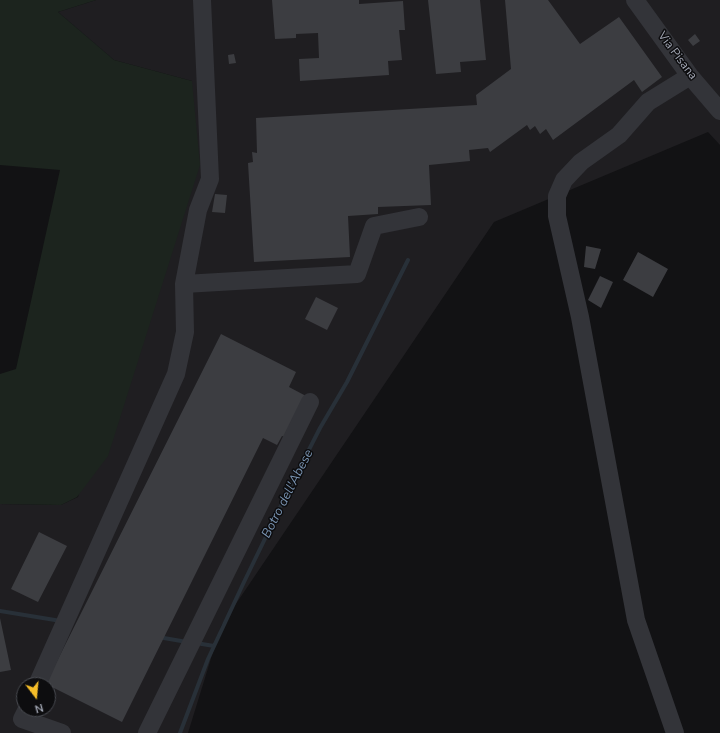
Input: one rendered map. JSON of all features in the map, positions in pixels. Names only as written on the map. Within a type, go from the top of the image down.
[{"type":"street","points":[[41,677],[176,374],[185,332],[184,284],[198,210],[210,179],[202,0]]},
{"type":"street","name":"Via Pisana","points":[[635,0],[690,76],[720,111]]},
{"type":"street","points":[[675,733],[636,620],[580,317],[557,216],[557,196],[564,180],[581,162],[619,135],[648,102],[690,76]]},
{"type":"street","points":[[184,284],[357,274],[374,226],[419,217]]},
{"type":"street","points":[[147,733],[310,402]]},
{"type":"street","points":[[23,717],[22,719],[62,733]]},
{"type":"shaded area","points":[[0,0],[96,0],[58,12],[114,60],[192,81],[200,165],[108,456],[77,497],[61,505],[0,504],[0,374],[16,369],[60,170],[0,165]]},
{"type":"shaded area","points":[[96,0],[720,0],[720,145],[708,132],[494,222],[221,626],[188,733],[0,733],[0,504],[61,505],[78,497],[192,81],[114,60],[58,12]]},
{"type":"building","points":[[272,0],[359,0],[359,4],[403,1],[405,30],[399,30],[402,60],[388,61],[389,75],[300,81],[299,59],[319,58],[318,33],[296,34],[296,38],[275,39]]},
{"type":"building","points":[[428,0],[480,0],[486,60],[460,62],[461,72],[436,74]]},
{"type":"building","points":[[505,0],[548,0],[580,44],[619,17],[662,77],[642,92],[634,80],[553,140],[546,129],[540,134],[535,126],[530,130],[527,125],[490,152],[488,148],[469,150],[470,161],[429,165],[431,205],[378,207],[378,214],[348,216],[350,257],[254,262],[248,163],[253,162],[252,152],[257,153],[256,118],[477,105],[476,95],[511,69]]},
{"type":"building","points":[[695,34],[700,41],[693,46],[688,40]]},
{"type":"building","points":[[234,54],[236,63],[229,64],[228,55]]},
{"type":"building","points":[[215,194],[227,195],[225,213],[212,212]]},
{"type":"building","points":[[586,246],[601,249],[595,269],[584,267]]},
{"type":"building","points":[[638,252],[668,269],[653,297],[623,280]]},
{"type":"building","points":[[600,276],[613,282],[601,308],[588,300]]},
{"type":"building","points":[[316,297],[338,308],[327,330],[305,319]]},
{"type":"building","points":[[221,334],[296,372],[289,387],[306,396],[287,438],[282,436],[277,445],[263,438],[122,722],[56,689],[56,677],[49,677]]},
{"type":"building","points":[[39,532],[67,546],[38,602],[11,589]]},
{"type":"building","points":[[0,618],[11,670],[0,672]]},
{"type":"waterway","name":"Botro dell'Abese","points":[[180,733],[208,659],[244,582],[320,428],[347,382],[408,260]]},
{"type":"waterway","points":[[0,611],[61,621]]},
{"type":"waterway","points":[[158,637],[187,642]]},
{"type":"waterway","points":[[196,643],[214,646]]}]
